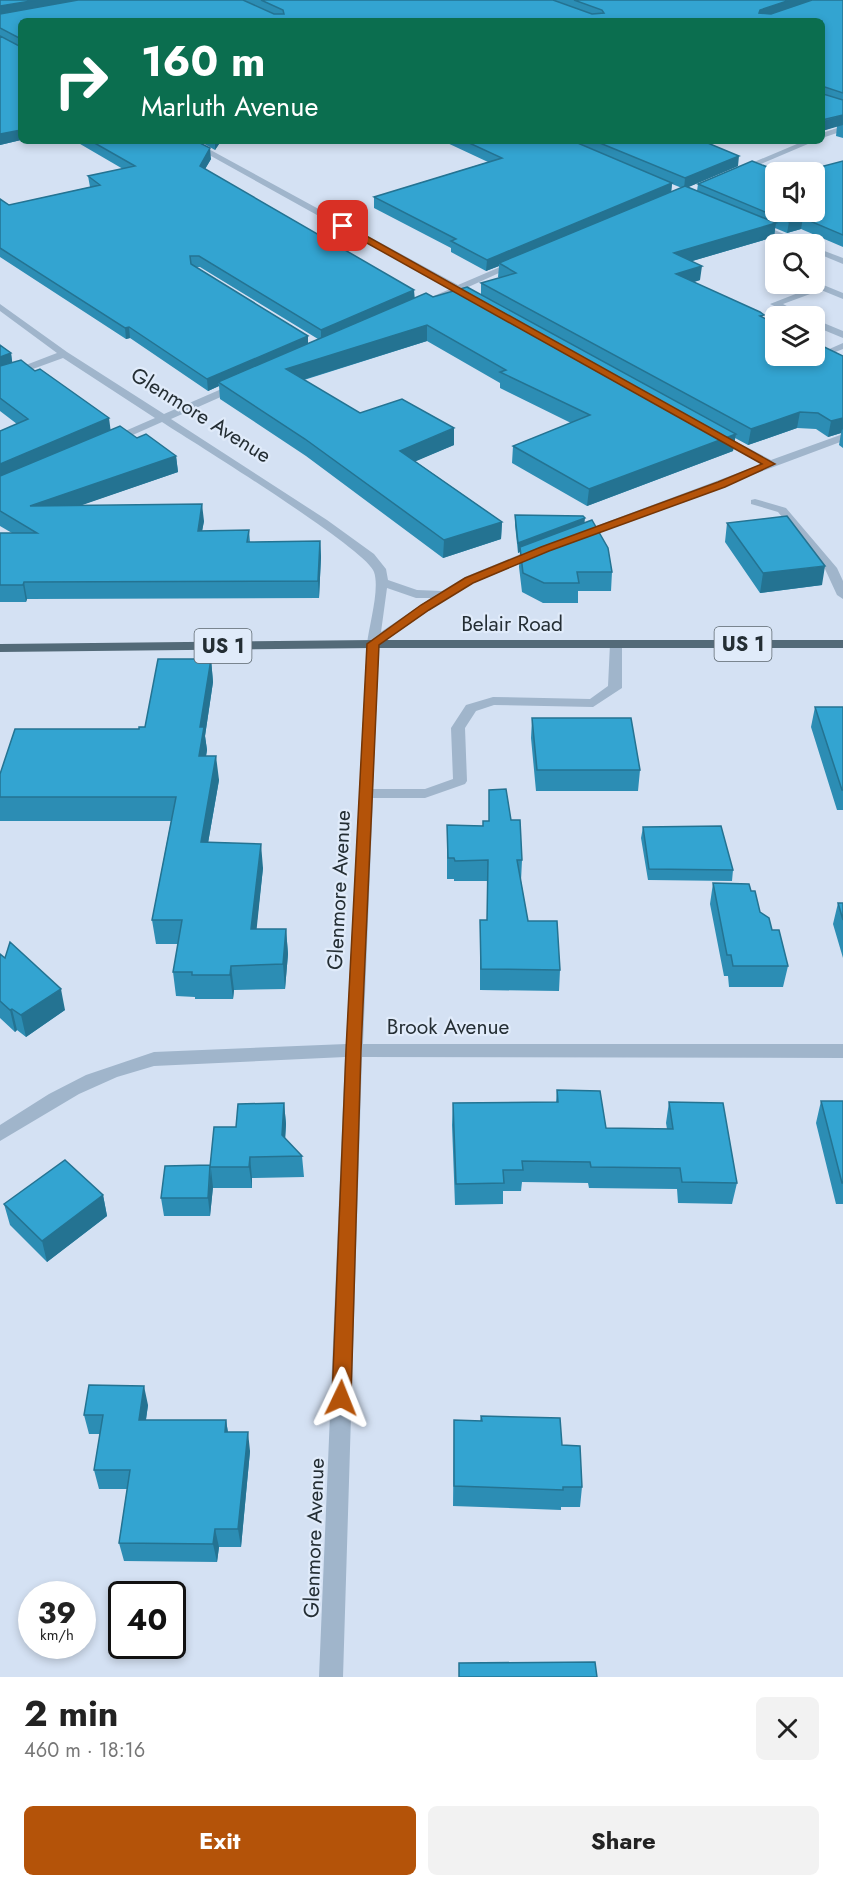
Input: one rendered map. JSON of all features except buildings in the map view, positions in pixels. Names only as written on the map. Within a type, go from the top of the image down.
[{"type":"main road","name":"Belair Road","points":[[0,648],[373,644],[843,644]]},
{"type":"street","points":[[825,135],[843,128]]},
{"type":"street","points":[[193,144],[466,294]]},
{"type":"street","points":[[725,176],[804,144]]},
{"type":"street","points":[[748,221],[779,234]]},
{"type":"street","points":[[825,254],[843,261]]},
{"type":"street","points":[[425,303],[531,257]]},
{"type":"street","points":[[780,306],[775,304],[821,287],[843,296]]},
{"type":"street","name":"Glenmore Avenue","points":[[0,307],[64,354],[258,478],[350,542],[370,557],[380,569],[382,582],[373,644],[354,1050],[331,1677]]},
{"type":"street","points":[[825,327],[843,335]]},
{"type":"street","points":[[825,354],[843,346]]},
{"type":"street","points":[[0,378],[64,354]]},
{"type":"street","points":[[98,447],[244,383]]},
{"type":"street","points":[[708,429],[770,464]]},
{"type":"street","points":[[567,541],[721,485],[843,437]]},
{"type":"street","points":[[755,502],[782,510],[831,568],[843,595]]},
{"type":"street","points":[[373,644],[469,580],[545,549]]},
{"type":"street","points":[[382,582],[416,594],[445,595]]},
{"type":"street","points":[[366,793],[410,795],[442,791],[460,781],[458,728],[471,708],[493,701],[593,703],[615,688],[616,644]]},
{"type":"street","name":"Brook Avenue","points":[[0,1134],[78,1084],[122,1067],[154,1059],[354,1050],[843,1051]]},
{"type":"route","points":[[341,1398],[373,644],[425,607],[469,580],[545,549],[721,485],[770,464],[343,226]]}]
